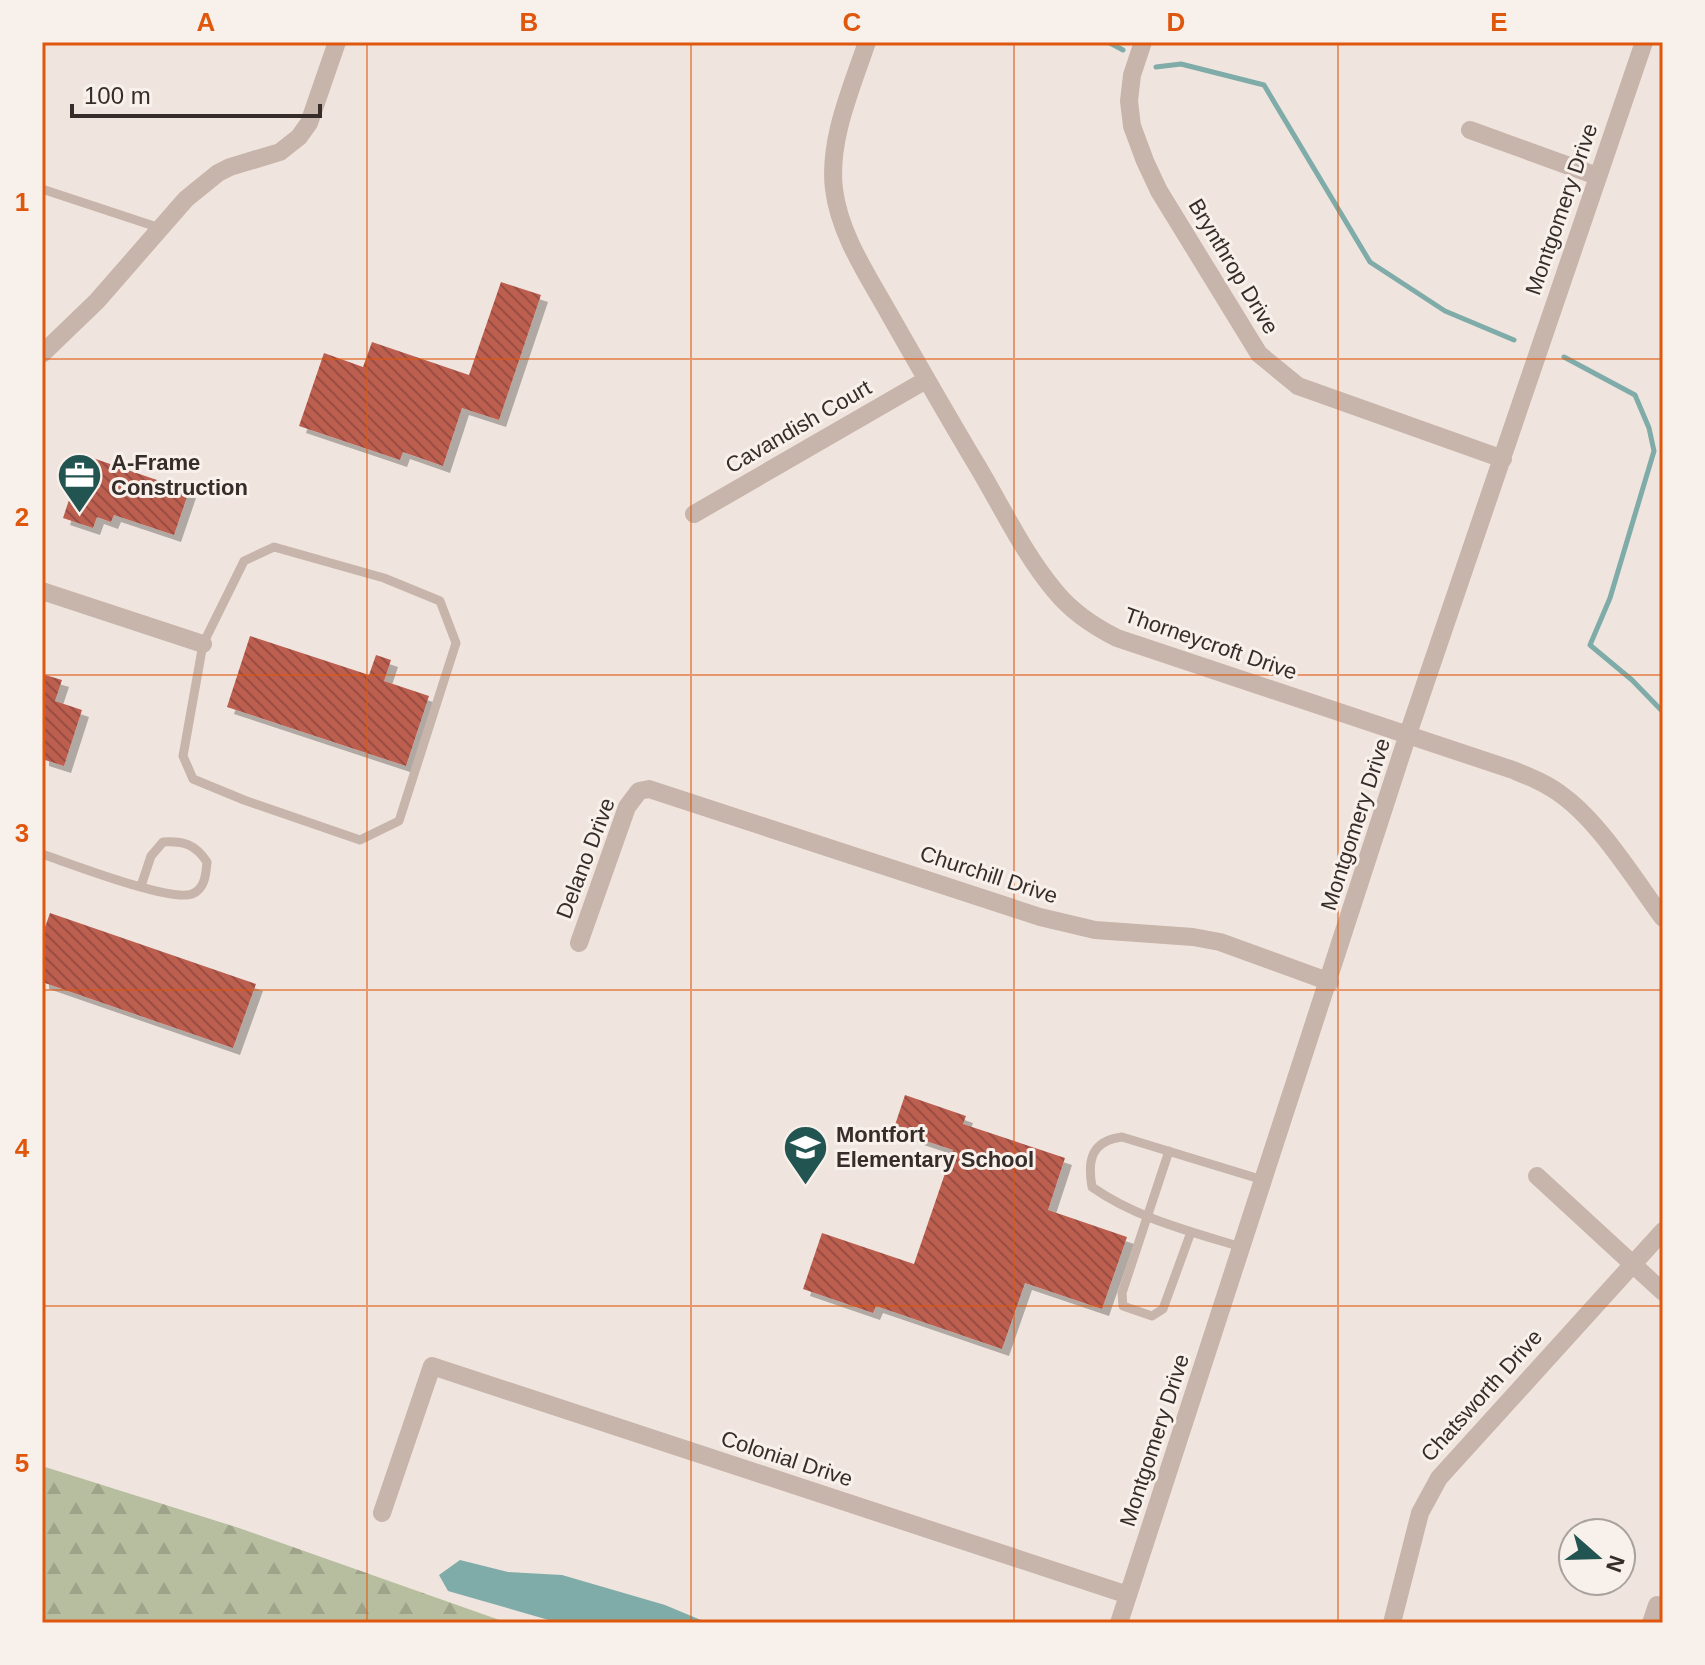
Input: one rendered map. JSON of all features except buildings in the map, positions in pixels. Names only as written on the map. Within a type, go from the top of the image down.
[{"type":"street","points":[[42,354],[97,301],[186,199],[218,173],[291,146],[309,123],[337,42]]},
{"type":"street","name":"Thorneycroft Drive","points":[[867,42],[839,132],[833,162],[833,187],[838,210],[858,259],[926,380],[1041,573],[1067,605],[1091,625],[1117,638],[1513,770],[1563,796],[1597,832],[1663,918]]},
{"type":"street","name":"Brynthrop Drive","points":[[1143,42],[1132,75],[1129,101],[1132,126],[1145,161],[1200,259],[1259,354],[1298,386],[1503,459]]},
{"type":"street","name":"Montgomery Drive","points":[[1119,1623],[1330,982],[1408,734],[1644,42]]},
{"type":"street","points":[[1470,130],[1597,176]]},
{"type":"street","name":"Cavandish Court","points":[[694,514],[926,380]]},
{"type":"street","points":[[42,591],[203,644]]},
{"type":"street","name":"Churchill Drive","points":[[639,791],[655,789],[1040,917],[1095,930],[1220,942],[1330,982]]},
{"type":"street","name":"Delano Drive","points":[[579,943],[627,807],[639,791]]},
{"type":"street","points":[[1537,1176],[1663,1292]]},
{"type":"street","name":"Chatsworth Drive","points":[[1392,1623],[1414,1533],[1430,1491],[1454,1460],[1663,1231]]},
{"type":"street","name":"Colonial Drive","points":[[382,1513],[432,1366],[1128,1595]]},
{"type":"lane","points":[[42,189],[161,228]]},
{"type":"lane","points":[[274,547],[384,578],[440,601],[456,643],[399,821],[360,840],[193,779],[183,756],[203,644],[244,561],[274,547]]},
{"type":"lane","points":[[42,854],[141,886],[172,896],[193,894],[202,886],[207,862],[199,850],[184,841],[163,842],[151,856],[141,886]]},
{"type":"lane","points":[[1241,1247],[1147,1218],[1092,1187],[1089,1170],[1095,1148],[1108,1139],[1122,1137],[1263,1180]]},
{"type":"lane","points":[[1169,1151],[1122,1293],[1123,1306],[1152,1316],[1163,1309],[1191,1232]]},
{"type":"green space","points":[[42,1466],[239,1528],[508,1623],[42,1623]]},
{"type":"water","points":[[460,1560],[508,1572],[562,1575],[665,1605],[708,1623],[559,1623],[448,1591],[439,1575]]},
{"type":"waterway","points":[[1108,42],[1123,50]]},
{"type":"waterway","points":[[1156,67],[1181,64],[1264,85],[1370,262],[1445,311],[1514,340]]},
{"type":"waterway","points":[[1564,357],[1635,395],[1649,428],[1654,451],[1610,598],[1590,645],[1632,680],[1663,712]]},
{"type":"place","name":"A-Frame Construction","points":[[80,514]]},
{"type":"place","name":"Montfort Elementary School","points":[[805,1186]]}]
